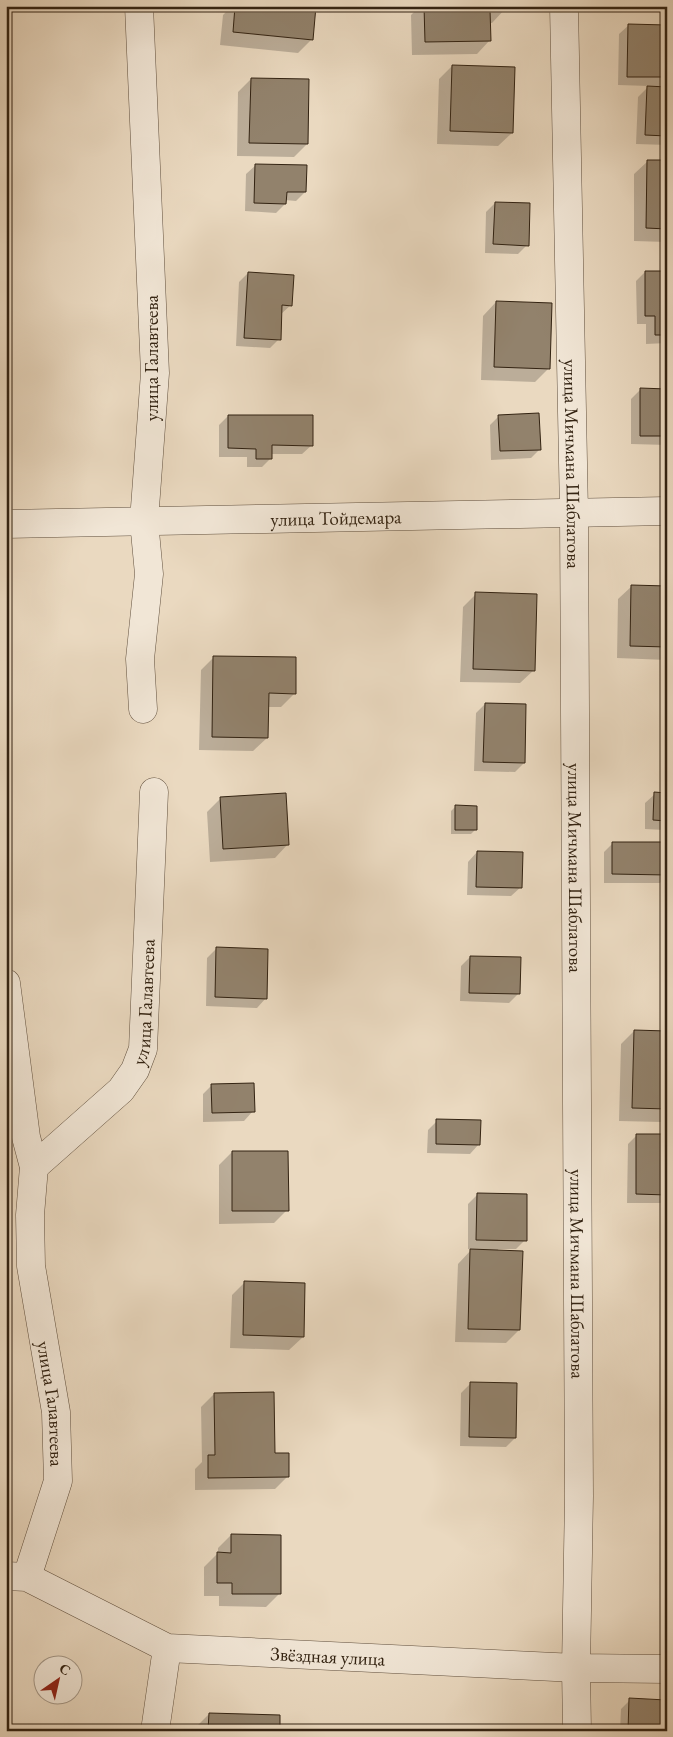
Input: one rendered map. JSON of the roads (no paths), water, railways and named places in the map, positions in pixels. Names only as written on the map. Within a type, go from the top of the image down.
[{"type":"street","name":"улица Галавтеева","points":[[139,6],[155,373],[144,521],[149,574],[140,659],[143,708]]},
{"type":"street","name":"улица Мичмана Шаблатова","points":[[564,6],[574,513],[580,1496],[576,1668],[577,1731]]},
{"type":"street","name":"улица Тойдемара","points":[[6,524],[667,511]]},
{"type":"street","name":"улица Галавтеева","points":[[34,1168],[121,1090],[135,1070],[143,1049],[154,792]]},
{"type":"street","name":"улица Галавтеева","points":[[6,983],[16,1137],[34,1168],[30,1215],[31,1266],[56,1412],[58,1481],[17,1577]]},
{"type":"street","name":"Звёздная улица","points":[[17,1577],[167,1648],[576,1668],[667,1669]]},
{"type":"street","points":[[155,1731],[167,1648]]}]
